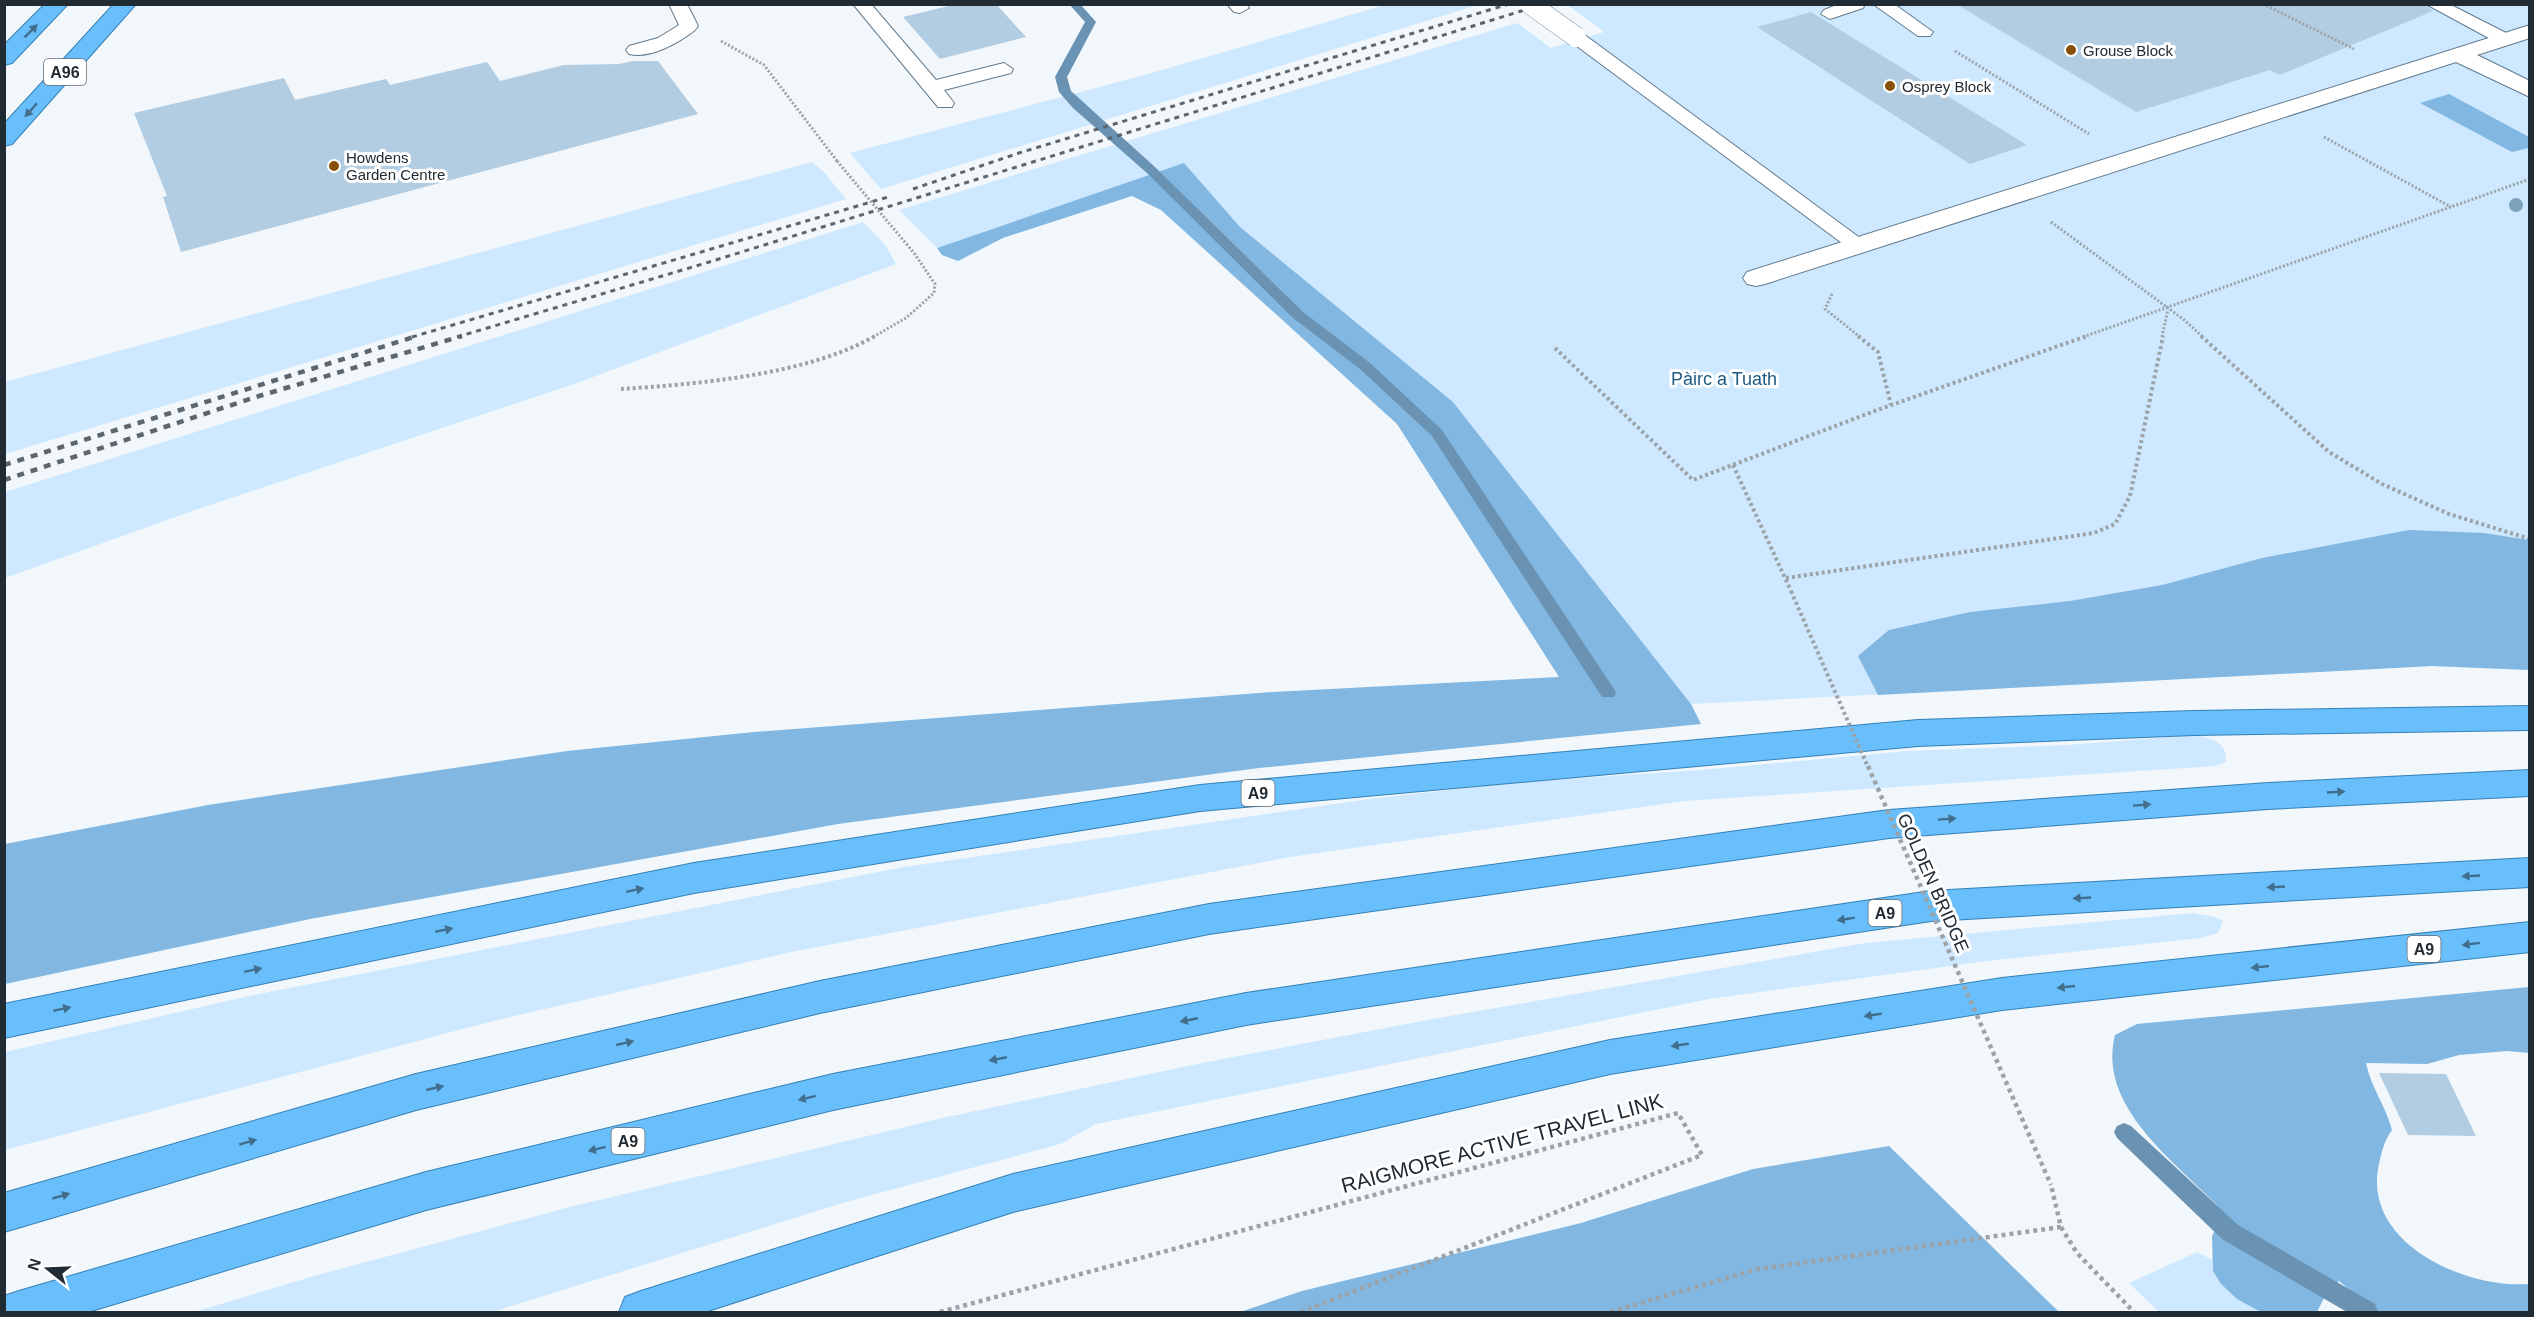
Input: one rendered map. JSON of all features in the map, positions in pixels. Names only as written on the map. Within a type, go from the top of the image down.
[{"type":"highway","points":[[4,58],[58,4]]},
{"type":"highway","name":"A96","points":[[4,139],[126,4]]},
{"type":"highway","name":"A9","points":[[4,1021],[694,878],[1200,798],[1918,733],[2194,723],[2449,717],[2529,718]]},
{"type":"highway","points":[[4,1213],[416,1092],[820,997],[1209,919],[1889,824],[2268,796],[2529,783]]},
{"type":"highway","name":"A9","points":[[20,1312],[426,1191],[833,1092],[1246,1009],[1931,906],[2529,872]]},
{"type":"highway","name":"A9","points":[[641,1312],[1013,1193],[1610,1057],[2002,994],[2529,937]]},
{"type":"street","points":[[1756,278],[2529,31]]},
{"type":"street","points":[[2456,53],[2529,90]]},
{"type":"lane","points":[[635,50],[657,46],[676,38],[690,26],[678,4]]},
{"type":"lane","points":[[861,4],[945,103]]},
{"type":"lane","points":[[1530,4],[1857,244]]},
{"type":"lane","points":[[1830,14],[1857,4]]},
{"type":"lane","points":[[1881,4],[1924,32]]},
{"type":"lane","points":[[2434,4],[2504,39]]},
{"type":"lane","points":[[932,87],[1004,69]]},
{"type":"path","points":[[2263,4],[2401,71]]},
{"type":"path","points":[[621,389],[674,386],[751,374],[804,362],[886,331],[920,310],[934,293],[935,284],[914,254],[837,160],[764,64],[690,26]]},
{"type":"path","points":[[1924,32],[2128,158]]},
{"type":"path","points":[[2276,110],[2451,207]]},
{"type":"path","points":[[1555,348],[1693,480],[1891,405],[2168,309],[2529,179]]},
{"type":"path","points":[[2013,194],[2168,309],[2329,452],[2382,484],[2449,514],[2529,539]]},
{"type":"path","points":[[1830,253],[1840,277],[1825,309],[1878,352],[1891,405]]},
{"type":"path","points":[[1733,465],[1786,578],[2094,533],[2115,524],[2130,496],[2168,309]]},
{"type":"path","name":"GOLDEN BRIDGE","points":[[1786,578],[2051,1185],[2061,1227],[2077,1253],[2134,1312]]},
{"type":"path","name":"RAIGMORE ACTIVE TRAVEL LINK","points":[[940,1312],[1678,1113],[1702,1155],[1301,1312]]},
{"type":"path","points":[[1610,1312],[1758,1269],[2061,1227]]},
{"type":"green space","points":[[1385,5],[1478,5],[881,189],[850,153],[1145,75]]},
{"type":"green space","name":"Pàirc a Tuath","points":[[2529,5],[2529,670],[2432,666],[1691,704],[1453,402],[1240,227],[1184,164],[937,248],[899,210],[1517,23],[1551,48],[1604,32],[1569,6]]},
{"type":"green space","points":[[812,162],[824,172],[846,199],[5,454],[5,382]]},
{"type":"green space","points":[[863,222],[886,246],[896,264],[577,383],[195,510],[5,578],[5,492]]},
{"type":"green space","points":[[2197,735],[2214,740],[2222,746],[2225,750],[2226,762],[2216,766],[1684,801],[1290,857],[791,952],[493,1021],[5,1150],[5,1052],[249,996],[898,868],[1369,799],[1520,782],[1701,770],[1907,751],[2067,745]]},
{"type":"green space","points":[[2193,913],[2215,917],[2223,921],[2218,933],[2200,938],[1987,961],[1709,999],[1096,1124],[1060,1144],[846,1202],[492,1312],[194,1312],[314,1276],[570,1207],[947,1117],[1202,1063],[1433,1019],[1865,943]]},
{"type":"green space","points":[[2197,1252],[2317,1312],[2159,1312],[2129,1283]]},
{"type":"shaded area","points":[[2449,94],[2529,137],[2529,148],[2512,152],[2420,103]]},
{"type":"shaded area","points":[[1184,163],[1240,227],[1453,402],[1691,704],[1701,724],[1259,768],[838,824],[310,919],[5,984],[5,844],[208,805],[567,751],[754,732],[1273,692],[1559,677],[1397,424],[1161,210],[1132,196],[1003,238],[958,261],[942,255],[937,248]]},
{"type":"shaded area","points":[[2409,530],[2484,533],[2529,540],[2529,670],[2432,666],[1878,695],[1858,656],[1889,630],[1970,612],[2070,601],[2162,585],[2262,558]]},
{"type":"shaded area","points":[[2529,987],[2529,1053],[2507,1051],[2459,1055],[2427,1064],[2366,1063],[2371,1081],[2392,1130],[2385,1142],[2379,1164],[2378,1192],[2386,1217],[2402,1238],[2423,1256],[2449,1269],[2503,1284],[2529,1284],[2529,1312],[2376,1312],[2339,1281],[2324,1298],[2317,1312],[2261,1312],[2237,1299],[2221,1284],[2213,1271],[2212,1236],[2224,1213],[2166,1156],[2130,1112],[2118,1088],[2113,1062],[2115,1035],[2137,1024]]},
{"type":"shaded area","points":[[1889,1146],[2059,1312],[1240,1312],[1302,1291],[1581,1223],[1753,1169]]},
{"type":"building","points":[[957,4],[996,4],[1026,37],[940,59],[903,17]]},
{"type":"building","points":[[1956,4],[2424,4],[2433,11],[2280,75],[2270,70],[2136,112]]},
{"type":"building","name":"Osprey Block","points":[[1811,12],[2027,145],[1970,164],[1757,27]]},
{"type":"building","name":"Howdens Garden Centre","points":[[633,61],[658,61],[698,114],[181,252],[163,197],[167,196],[134,113],[284,78],[295,100],[386,79],[390,85],[487,62],[500,81],[564,65],[619,64]]},
{"type":"building","points":[[2379,1073],[2446,1074],[2476,1136],[2408,1135]]},
{"type":"waterway","points":[[1074,4],[1091,22],[1061,77],[1065,92],[1077,106],[1152,171],[1298,315],[1365,366],[1437,433],[1608,693]]},
{"type":"waterway","points":[[2124,1132],[2230,1232],[2367,1312]]},
{"type":"railway","points":[[913,189],[1019,153],[1509,4]]},
{"type":"railway","points":[[457,337],[706,263],[1544,4]]},
{"type":"railway","points":[[412,337],[888,197]]},
{"type":"railway","points":[[4,465],[417,336]]},
{"type":"railway","points":[[4,480],[259,396],[462,336]]},
{"type":"place","name":"Grouse Block","points":[[2071,50]]},
{"type":"place","name":"Osprey Block","points":[[1890,86]]},
{"type":"place","name":"Howdens Garden Centre","points":[[334,166]]}]
